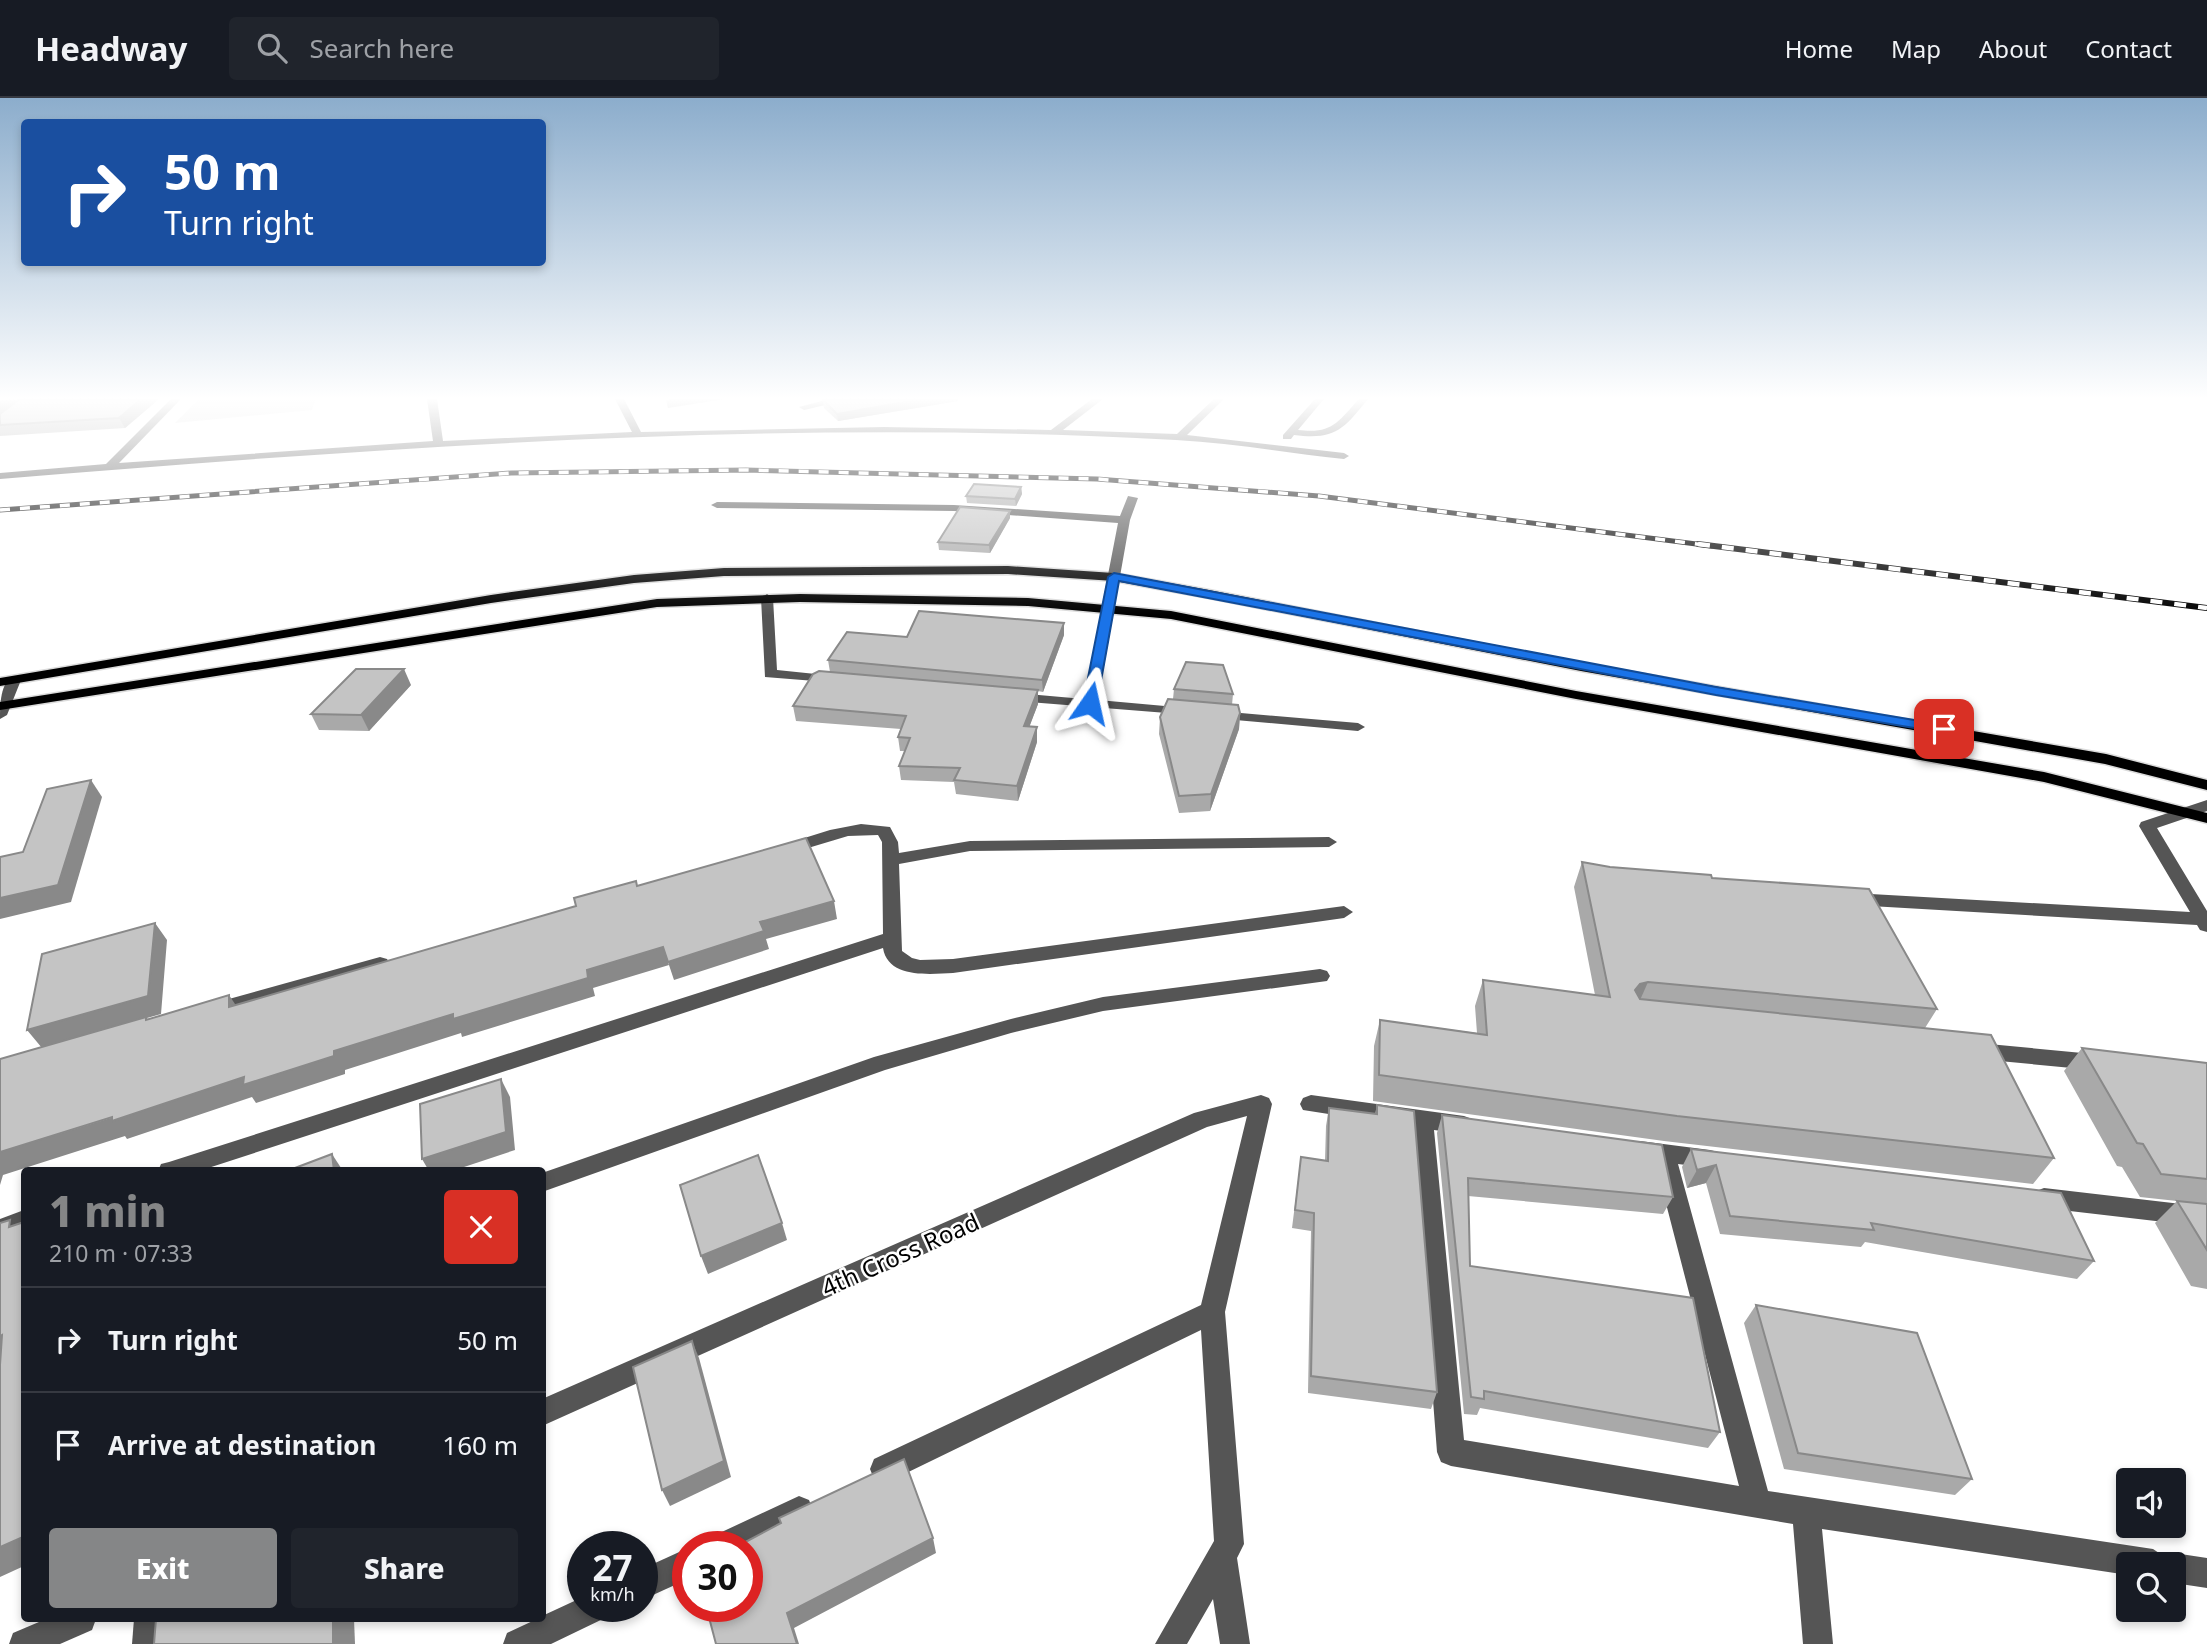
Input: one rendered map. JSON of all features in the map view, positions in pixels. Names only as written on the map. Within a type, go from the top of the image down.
[{"type":"main road","points":[[7,681],[491,600],[634,579],[724,572],[995,570],[1114,577],[1716,691],[2093,756],[2207,785]]},
{"type":"main road","points":[[1,709],[116,688],[606,610],[713,599],[1004,600],[1109,606],[1171,615],[1576,695],[2044,778],[2207,818]]},
{"type":"street","points":[[0,476],[53,471]]},
{"type":"street","points":[[1090,703],[1124,520],[1132,498]]},
{"type":"street","points":[[717,505],[954,508],[1124,520]]},
{"type":"street","points":[[767,598],[770,674],[854,682]]},
{"type":"street","points":[[1,709],[7,681]]},
{"type":"street","points":[[1007,696],[1358,727]]},
{"type":"street","points":[[2205,922],[2147,826],[2207,805]]},
{"type":"street","points":[[771,854],[851,831],[875,828],[884,831],[890,842],[893,952],[900,962],[917,968],[1343,912]]},
{"type":"street","points":[[891,860],[971,846],[1329,842]]},
{"type":"street","points":[[1833,898],[2205,922]]},
{"type":"street","points":[[181,1167],[893,938]]},
{"type":"street","points":[[186,1018],[399,958]]},
{"type":"street","points":[[546,1182],[881,1063],[1011,1026],[1103,1004],[1320,976]]},
{"type":"street","points":[[1957,1049],[2110,1064]]},
{"type":"street","name":"4th Cross Road","points":[[546,1411],[1202,1119],[1261,1104],[1212,1312]]},
{"type":"street","points":[[1311,1104],[1489,1128]]},
{"type":"street","points":[[1422,1119],[1451,1452],[1806,1512],[2116,1558]]},
{"type":"street","points":[[1624,1147],[1732,1161]]},
{"type":"street","points":[[1664,1153],[1757,1502]]},
{"type":"street","points":[[2017,1195],[2207,1217]]},
{"type":"street","points":[[0,1229],[21,1221]]},
{"type":"street","points":[[859,1481],[1212,1312],[1228,1544],[1172,1643]]},
{"type":"street","points":[[755,1531],[822,1499]]},
{"type":"street","points":[[1806,1512],[1818,1644]]},
{"type":"street","points":[[1222,1556],[1235,1644]]},
{"type":"street","points":[[2186,1570],[2207,1573]]},
{"type":"street","points":[[518,1644],[567,1620]]},
{"type":"street","points":[[24,1644],[74,1622]]},
{"type":"street","points":[[147,1644],[149,1622]]},
{"type":"building","points":[[974,484],[1021,487],[1015,499],[966,496]]},
{"type":"building","points":[[960,507],[1010,511],[989,545],[938,542]]},
{"type":"building","points":[[919,611],[1064,623],[1042,680],[828,660],[847,632],[907,637]]},
{"type":"building","points":[[1186,662],[1223,665],[1233,694],[1174,689]]},
{"type":"building","points":[[356,669],[404,669],[361,715],[311,714]]},
{"type":"building","points":[[819,671],[1038,690],[1024,726],[1037,727],[1017,786],[954,780],[960,768],[899,766],[910,738],[898,737],[906,716],[793,706],[813,674]]},
{"type":"building","points":[[1168,699],[1238,705],[1240,713],[1211,794],[1179,796],[1160,717]]},
{"type":"building","points":[[91,780],[58,885],[0,898],[0,857],[23,852],[47,789]]},
{"type":"building","points":[[806,838],[834,901],[760,922],[764,931],[668,962],[663,947],[587,970],[588,978],[453,1019],[453,1014],[334,1051],[334,1056],[243,1085],[244,1077],[112,1121],[112,1117],[0,1152],[0,1059],[229,995],[229,1007],[576,906],[574,898],[636,881],[637,886]]},
{"type":"building","points":[[1582,862],[1610,867],[1711,875],[1712,878],[1869,889],[1937,1009],[1648,982],[1640,984],[1635,990],[1640,999],[1991,1035],[2054,1158],[1677,1116],[1379,1075],[1380,1020],[1487,1035],[1483,980],[1610,997]]},
{"type":"building","points":[[155,923],[148,996],[27,1030],[42,954]]},
{"type":"building","points":[[2082,1048],[2207,1063],[2207,1179],[2161,1174],[2143,1144],[2137,1143]]},
{"type":"building","points":[[501,1079],[506,1132],[422,1159],[420,1104]]},
{"type":"building","points":[[1377,1105],[1414,1111],[1437,1392],[1311,1376],[1314,1213],[1295,1210],[1301,1157],[1328,1161],[1329,1108],[1377,1114]]},
{"type":"building","points":[[1442,1115],[1662,1145],[1673,1197],[1468,1178],[1470,1266],[1693,1298],[1720,1432],[1484,1391],[1484,1399],[1471,1397]]},
{"type":"building","points":[[1691,1149],[2061,1193],[2094,1261],[1871,1223],[1874,1230],[1730,1216],[1716,1165],[1697,1170]]},
{"type":"building","points":[[332,1154],[334,1167],[298,1167]]},
{"type":"building","points":[[758,1155],[782,1223],[701,1256],[680,1185]]},
{"type":"building","points":[[2177,1201],[2207,1204],[2207,1250]]},
{"type":"building","points":[[10,1220],[9,1227],[21,1223],[21,1538],[0,1547],[2,1335],[0,1336],[0,1223]]},
{"type":"building","points":[[1756,1305],[1917,1333],[1972,1479],[1798,1453]]},
{"type":"building","points":[[692,1341],[724,1461],[662,1490],[633,1367]]},
{"type":"building","points":[[904,1459],[933,1538],[787,1613],[797,1644],[716,1644],[710,1622],[763,1622],[763,1533],[781,1523],[779,1518]]},
{"type":"building","points":[[156,1622],[333,1622],[333,1644],[154,1644]]},
{"type":"railway","points":[[0,510],[511,473],[656,471]]},
{"type":"railway","points":[[791,471],[1097,479],[1319,496],[1712,546]]},
{"type":"railway","points":[[1698,544],[2207,608]]},
{"type":"route","points":[[1090,703],[1114,577],[1716,691],[1944,729]]}]
